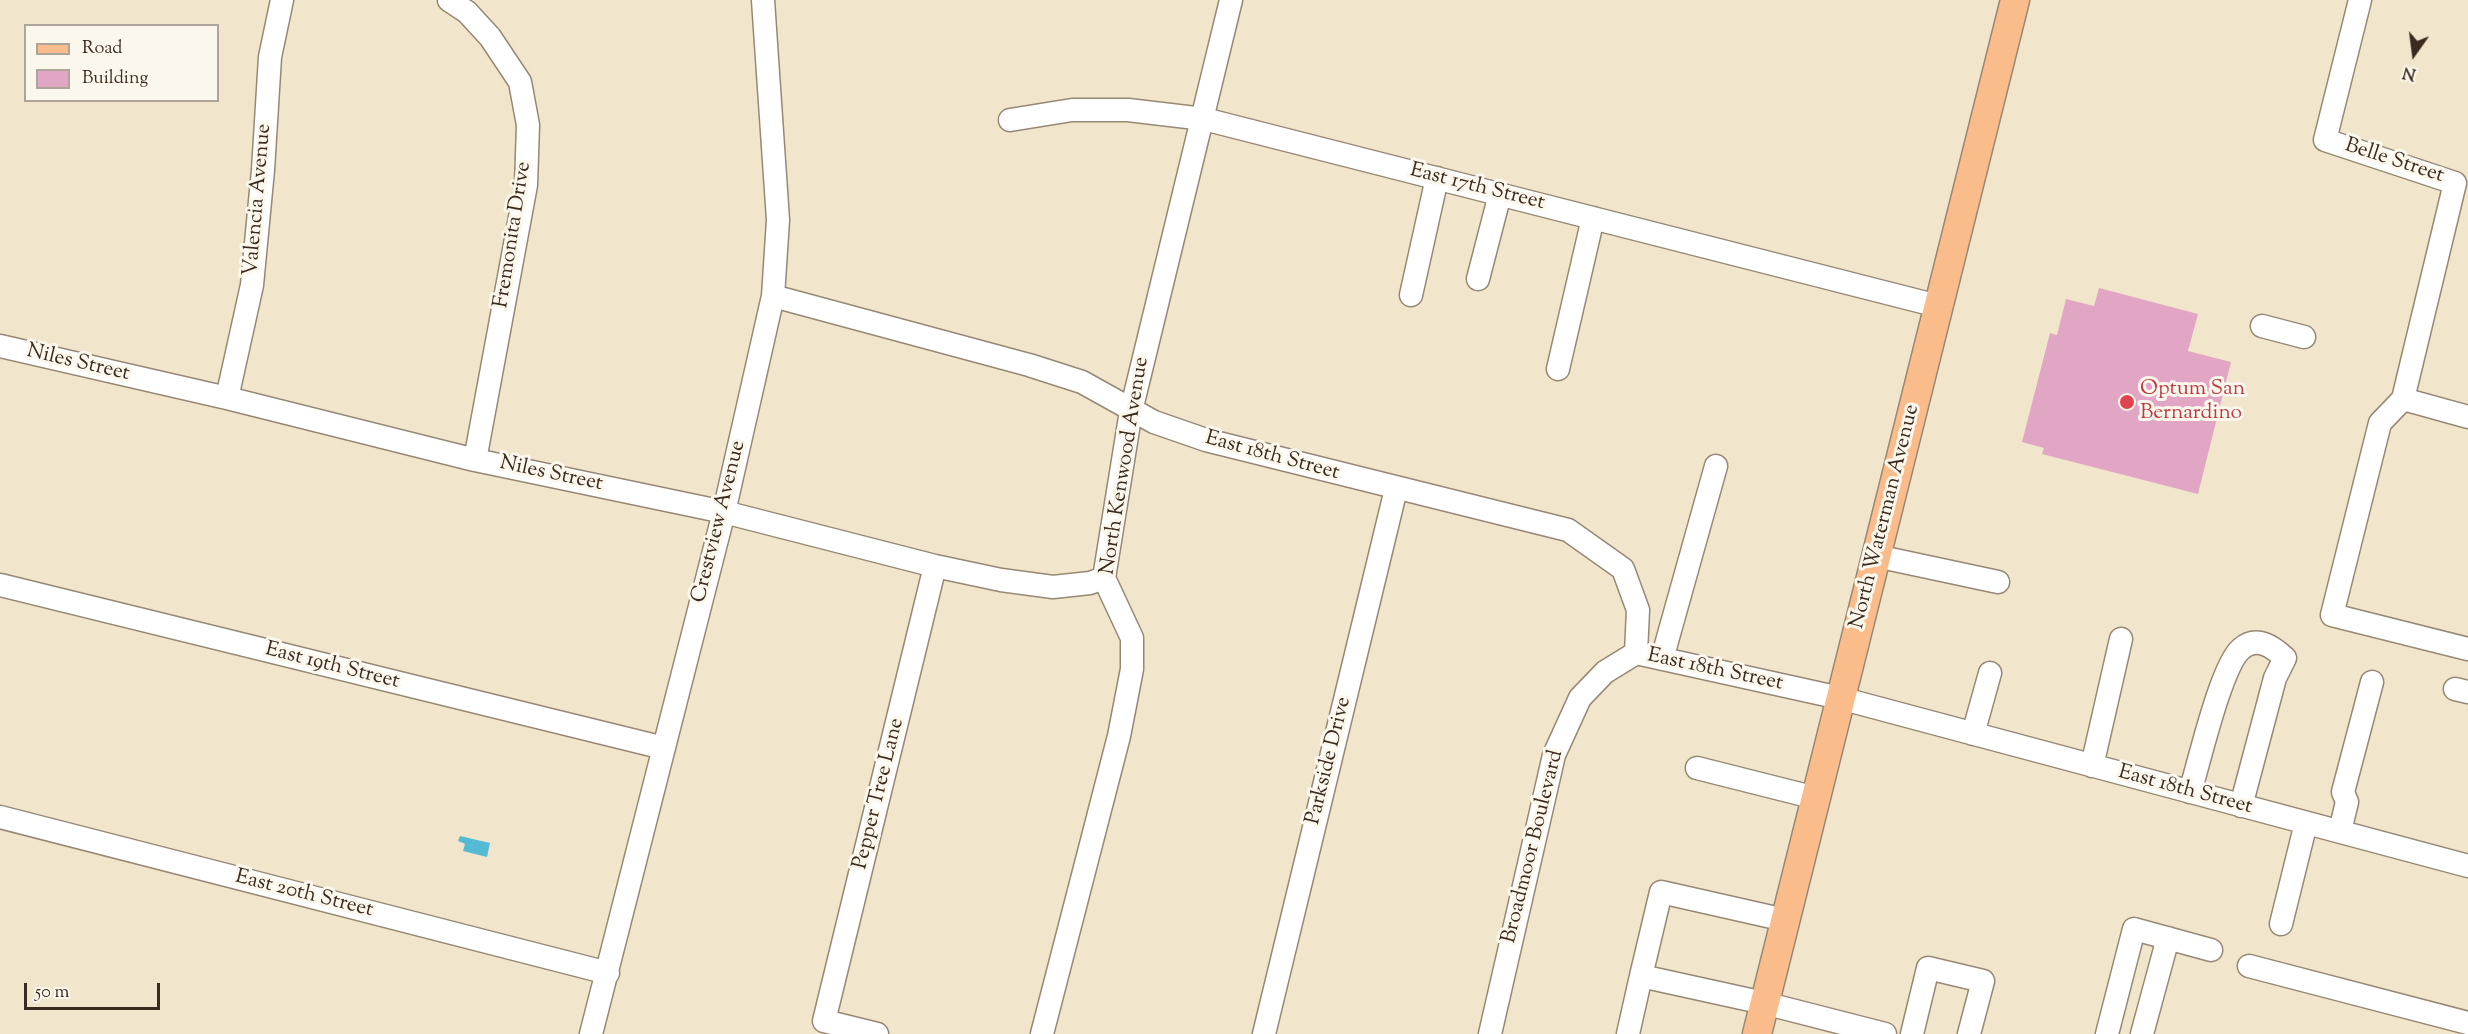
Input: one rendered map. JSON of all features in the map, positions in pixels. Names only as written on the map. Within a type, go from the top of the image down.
[{"type":"main road","name":"North Waterman Avenue","points":[[1757,1034],[2015,0]]},
{"type":"street","name":"Valencia Avenue","points":[[227,398],[252,285],[263,170],[270,57],[282,0]]},
{"type":"street","name":"Fremonita Drive","points":[[449,0],[467,12],[490,37],[520,82],[528,125],[526,185],[475,460]]},
{"type":"street","name":"Crestview Avenue","points":[[591,1034],[724,512],[773,296],[778,220],[763,0]]},
{"type":"street","name":"North Kenwood Avenue","points":[[1042,1034],[1119,736],[1132,669],[1132,638],[1104,578],[1131,411],[1204,119],[1231,0]]},
{"type":"street","name":"Belle Street","points":[[2360,0],[2325,140],[2462,183],[2403,399]]},
{"type":"street","name":"East 17th Street","points":[[1010,120],[1072,110],[1128,110],[1204,119],[1938,306]]},
{"type":"street","points":[[1411,295],[1437,178]]},
{"type":"street","points":[[1478,279],[1500,194]]},
{"type":"street","points":[[1552,367],[1587,216]]},
{"type":"street","name":"East 18th Street","points":[[773,296],[1029,365],[1082,382],[1154,422],[1206,440],[1568,530],[1623,569],[1638,610],[1636,653],[1840,698],[2468,866]]},
{"type":"street","points":[[2262,326],[2304,337]]},
{"type":"street","name":"Niles Street","points":[[0,346],[227,398],[475,460],[724,512],[935,566],[1001,580],[1053,587],[1090,583],[1104,578]]},
{"type":"street","points":[[2468,417],[2403,399],[2380,423],[2332,615],[2468,649]]},
{"type":"street","points":[[1662,659],[1716,466]]},
{"type":"street","name":"Parkside Drive","points":[[1264,1034],[1396,489]]},
{"type":"street","points":[[1876,556],[1998,582]]},
{"type":"street","name":"Pepper Tree Lane","points":[[877,1034],[824,1021],[935,566]]},
{"type":"street","name":"East 19th Street","points":[[0,585],[664,748]]},
{"type":"street","points":[[2092,766],[2121,639]]},
{"type":"street","points":[[2190,792],[2226,671],[2241,649],[2257,642],[2271,645],[2285,658],[2276,678],[2241,806]]},
{"type":"street","name":"Broadmoor Boulevard","points":[[1490,1034],[1554,755],[1580,698],[1605,672],[1636,653]]},
{"type":"street","points":[[1973,734],[1990,673]]},
{"type":"street","points":[[2340,831],[2347,802],[2343,792],[2372,682]]},
{"type":"street","points":[[1697,768],[1816,798]]},
{"type":"street","name":"East 20th Street","points":[[0,817],[608,973]]},
{"type":"street","points":[[2281,924],[2306,823]]},
{"type":"street","points":[[1628,1034],[1661,892],[1785,920]]},
{"type":"street","points":[[2107,1034],[2134,929],[2211,950]]},
{"type":"street","points":[[2142,1034],[2168,938]]},
{"type":"street","points":[[2249,966],[2468,1023]]},
{"type":"street","points":[[1912,1034],[1928,968],[1983,981],[1970,1034]]},
{"type":"street","points":[[1641,976],[1764,1003],[1885,1034]]},
{"type":"water","points":[[460,836],[490,843],[487,857],[463,851],[465,844],[458,841]]},
{"type":"building","name":"Optum San Bernardino","points":[[2099,288],[2198,314],[2188,351],[2231,362],[2198,494],[2042,454],[2044,448],[2022,442],[2050,333],[2057,335],[2066,299],[2094,306]]},
{"type":"place","name":"Optum San Bernardino","points":[[2127,402]]}]
